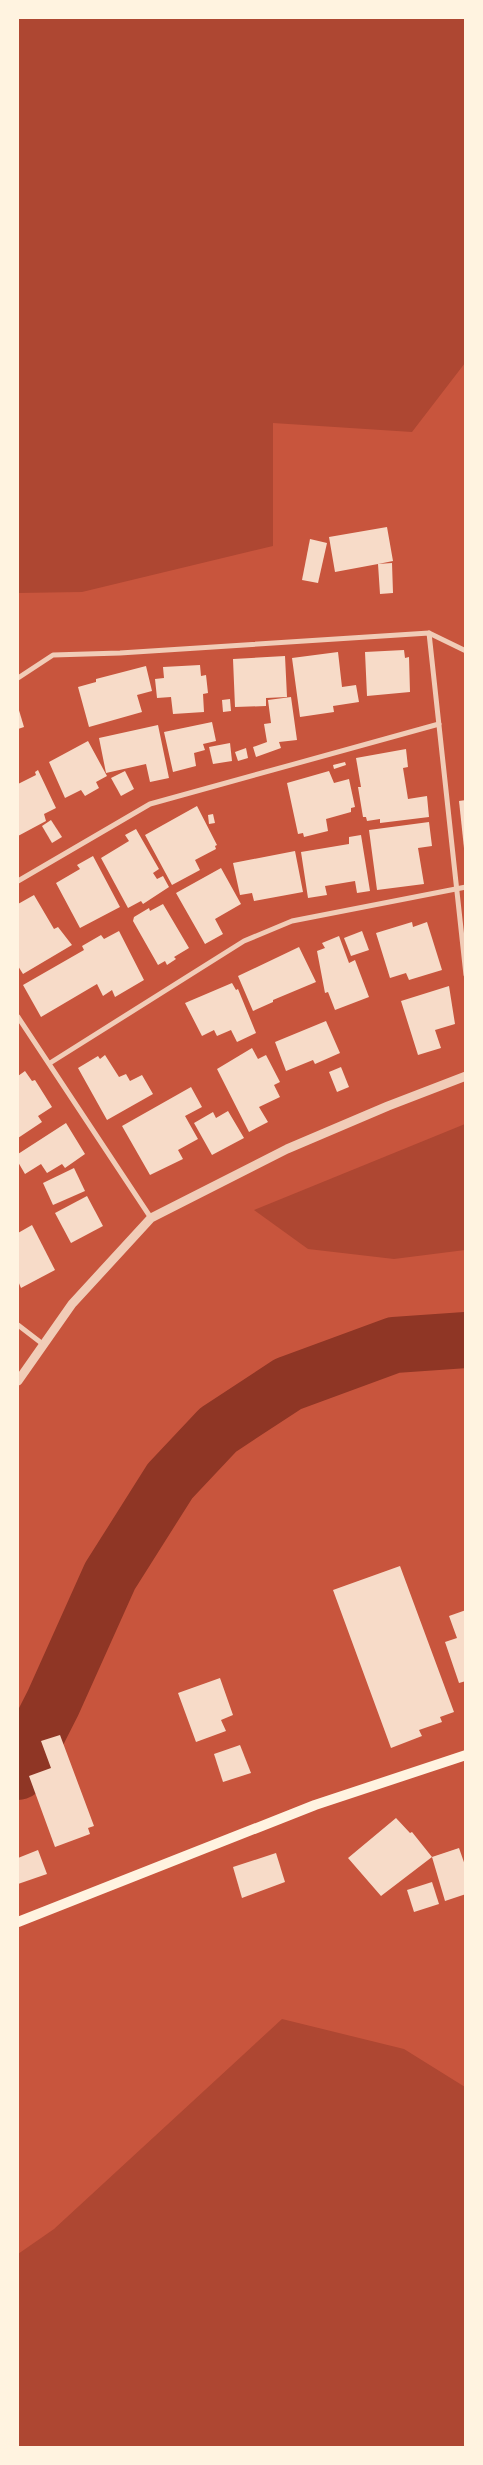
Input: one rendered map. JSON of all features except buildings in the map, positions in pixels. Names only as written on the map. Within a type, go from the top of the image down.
[{"type":"main road","points":[[18,1922],[78,1896],[315,1805],[466,1755]]},
{"type":"street","points":[[429,633],[466,975]]},
{"type":"street","points":[[18,678],[53,655],[140,652],[429,633],[466,651]]},
{"type":"street","points":[[18,881],[150,804],[439,724]]},
{"type":"street","points":[[50,1064],[244,941],[292,922],[466,887]]},
{"type":"street","points":[[18,1017],[151,1218]]},
{"type":"street","points":[[18,1381],[72,1304],[151,1218],[287,1149],[388,1106],[466,1076]]},
{"type":"street","points":[[18,1325],[44,1344]]},
{"type":"shaded area","points":[[18,18],[465,18],[465,363],[412,432],[273,423],[273,546],[82,592],[18,593]]},
{"type":"shaded area","points":[[465,1124],[465,1250],[394,1259],[308,1249],[254,1210]]},
{"type":"shaded area","points":[[282,2019],[404,2049],[465,2087],[465,2447],[18,2447],[18,2254],[54,2229]]},
{"type":"waterway","points":[[18,1772],[53,1703],[110,1576],[170,1481],[218,1430],[288,1384],[394,1345],[466,1340]]}]
